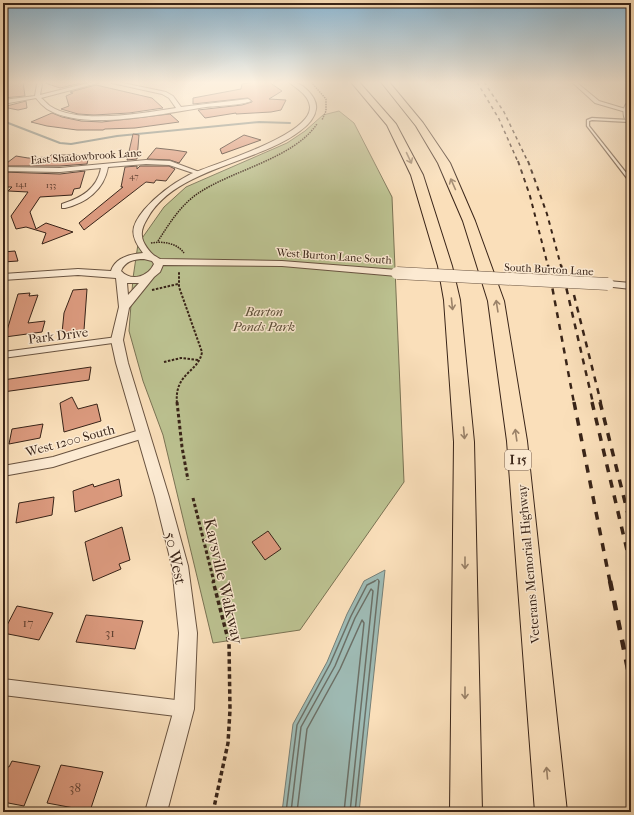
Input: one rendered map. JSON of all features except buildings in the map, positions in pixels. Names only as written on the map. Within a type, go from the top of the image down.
[{"type":"highway","points":[[376,120],[395,151],[441,252]]},
{"type":"highway","points":[[388,120],[403,145],[417,174],[441,252],[452,300],[464,442],[466,812]]},
{"type":"highway","name":"Veterans Memorial Highway","points":[[416,120],[444,163],[470,221],[496,301],[517,441],[551,812]]},
{"type":"highway","points":[[417,120],[420,125]]},
{"type":"street","points":[[152,275],[158,269],[159,265],[138,240],[136,235],[144,214],[166,193],[199,173],[286,138],[308,120]]},
{"type":"street","name":"East Shadowbrook Lane","points":[[3,169],[60,170],[146,162],[170,163],[199,173]]},
{"type":"street","points":[[65,206],[80,201],[94,190],[102,179],[105,166]]},
{"type":"street","points":[[123,262],[135,250],[138,240]]},
{"type":"street","name":"West Burton Lane South","points":[[78,272],[123,262],[138,256],[200,263],[266,263],[333,266],[466,276]]},
{"type":"street","name":"50 West","points":[[123,262],[116,271],[120,276],[124,287],[122,302],[124,307]]},
{"type":"street","name":"West Burton Lane South","points":[[78,272],[120,276],[134,280],[200,263]]},
{"type":"street","points":[[3,277],[78,272]]},
{"type":"street","name":"50 West","points":[[152,275],[124,307],[117,340],[122,363],[162,497],[180,566],[188,633],[184,710],[156,812]]},
{"type":"street","name":"South Burton Lane","points":[[466,276],[631,286]]},
{"type":"street","name":"Park Drive","points":[[3,355],[117,340]]},
{"type":"street","name":"West 1200 South","points":[[3,471],[53,462],[143,434]]},
{"type":"street","points":[[3,687],[184,710]]},
{"type":"lane","points":[[590,120],[588,121],[588,126],[631,181]]},
{"type":"lane","points":[[605,120],[630,122]]},
{"type":"path","points":[[158,241],[189,201],[221,180],[291,147],[308,135],[317,126],[317,124]]},
{"type":"path","points":[[151,243],[158,241],[171,244],[182,250],[185,254]]},
{"type":"path","points":[[179,272],[178,284],[202,352],[201,358],[183,378],[176,392],[182,447],[188,480]]},
{"type":"path","points":[[148,292],[178,284]]},
{"type":"path","points":[[164,362],[181,358],[198,360]]},
{"type":"path","name":"Kaysville Walkway","points":[[193,498],[229,643],[230,710],[228,736],[213,812]]},
{"type":"green space","name":"Barton Ponds Park","points":[[317,120],[350,120],[354,123],[392,197],[404,482],[300,630],[213,643],[163,435],[143,381],[129,331],[133,278],[138,244],[164,207],[186,187],[287,143],[305,131]]},
{"type":"water","points":[[385,570],[359,812],[282,812],[293,724],[327,662],[347,614],[364,581]]},
{"type":"waterway","points":[[3,121],[60,143],[71,144],[117,136],[259,122],[290,123]]},
{"type":"railway","points":[[499,120],[518,162]]},
{"type":"railway","points":[[508,120],[528,162]]},
{"type":"railway","points":[[518,161],[530,196],[548,266]]},
{"type":"railway","points":[[528,161],[547,214],[561,266]]},
{"type":"railway","points":[[548,265],[574,403]]},
{"type":"railway","points":[[561,265],[593,403]]},
{"type":"railway","points":[[574,295],[601,403]]},
{"type":"railway","points":[[574,402],[610,582]]},
{"type":"railway","points":[[592,402],[631,567]]},
{"type":"railway","points":[[600,402],[631,526]]},
{"type":"railway","points":[[610,581],[631,684]]}]
